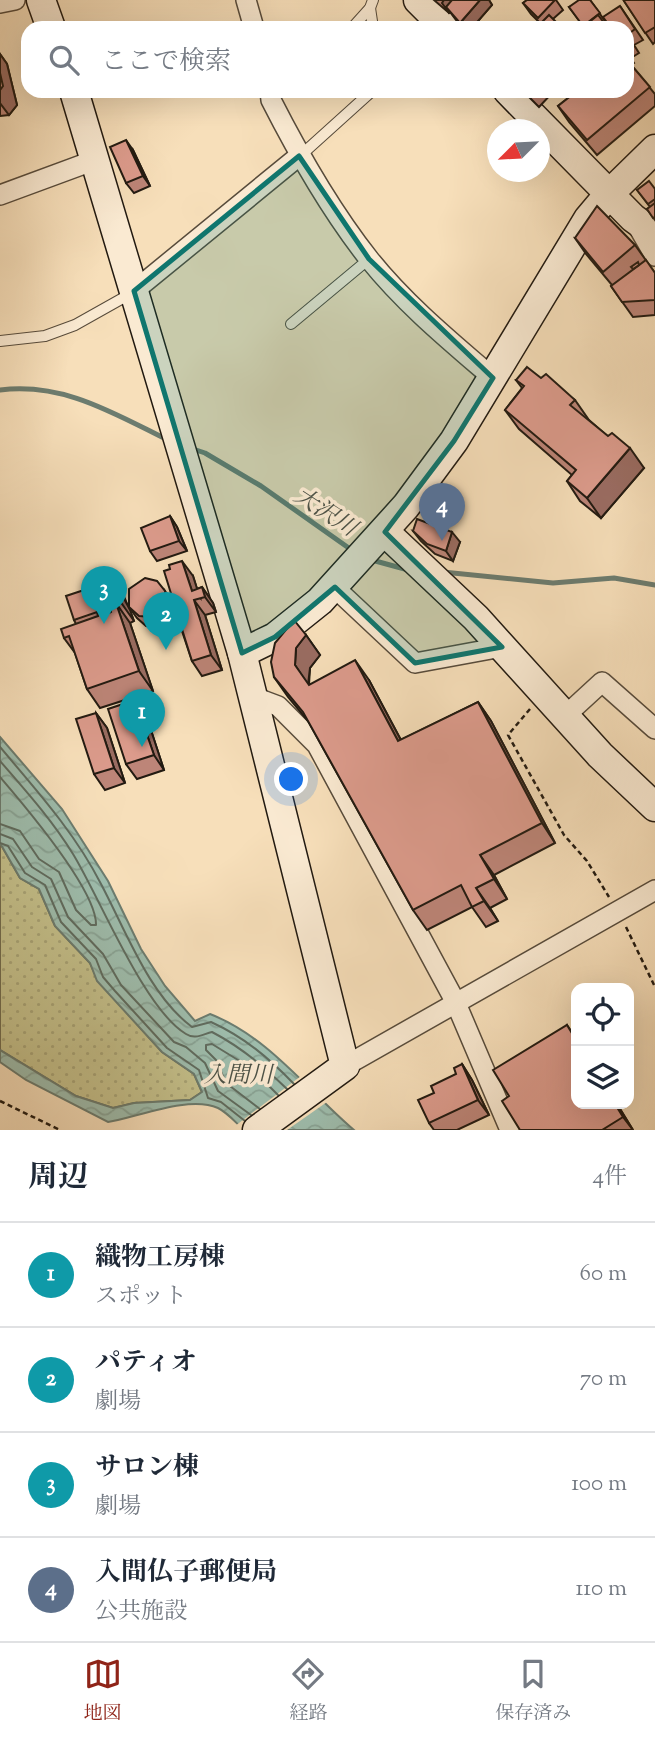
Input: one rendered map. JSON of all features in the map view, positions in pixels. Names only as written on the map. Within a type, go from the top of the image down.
[{"type":"street","points":[[0,4],[15,0]]},
{"type":"street","points":[[41,0],[48,21]]},
{"type":"street","points":[[246,0],[252,21]]},
{"type":"street","points":[[418,0],[439,21]]},
{"type":"street","points":[[76,98],[254,696],[337,1071]]},
{"type":"street","points":[[271,98],[299,156],[369,259],[406,300],[493,378]]},
{"type":"street","points":[[515,98],[644,226],[655,256]]},
{"type":"street","points":[[242,653],[283,631],[343,579],[379,539],[436,468],[493,378],[567,249],[609,194],[655,149]]},
{"type":"street","points":[[134,291],[299,156]]},
{"type":"street","points":[[0,195],[95,160]]},
{"type":"street","points":[[379,539],[502,647],[543,693],[655,807]]},
{"type":"street","points":[[343,579],[415,663],[502,647]]},
{"type":"street","points":[[565,716],[602,682],[655,729]]},
{"type":"street","points":[[254,696],[278,706],[317,745],[455,1001],[510,1130]]},
{"type":"street","points":[[257,1130],[337,1071],[455,1001],[655,890]]},
{"type":"lane","points":[[358,21],[372,4]]},
{"type":"lane","points":[[299,156],[364,98]]},
{"type":"lane","points":[[291,324],[369,259]]},
{"type":"lane","points":[[0,341],[45,336],[65,329],[134,291]]},
{"type":"path","points":[[543,693],[508,735],[564,835],[587,862],[618,911],[655,987]]},
{"type":"path","points":[[0,1101],[60,1130]]},
{"type":"highlighted area","points":[[299,156],[369,259],[493,378],[454,441],[385,532],[502,647],[415,663],[335,587],[275,637],[242,653],[134,291]]},
{"type":"shaded area","points":[[0,843],[20,878],[39,889],[55,926],[90,963],[98,981],[162,1052],[194,1074],[202,1092],[190,1100],[134,1103],[113,1108],[76,1096],[0,1050]]},
{"type":"water","name":"入間川","points":[[0,737],[62,809],[108,881],[141,949],[165,986],[195,1021],[210,1014],[251,1036],[354,1130],[244,1130],[218,1108],[193,1104],[163,1108],[108,1122],[26,1080],[0,1062],[0,1050],[76,1096],[113,1108],[134,1103],[190,1100],[202,1092],[194,1074],[162,1052],[97,981],[90,963],[55,926],[39,889],[20,878],[0,843]]},
{"type":"pier","points":[[301,1076],[327,1102],[287,1130],[239,1130],[235,1126]]},
{"type":"building","points":[[452,0],[480,0],[462,21],[458,21],[446,7]]},
{"type":"building","points":[[527,0],[555,0],[538,18],[523,3]]},
{"type":"building","points":[[579,0],[590,0],[600,13],[590,21],[579,21],[569,7]]},
{"type":"building","points":[[625,0],[655,0],[655,27],[645,33]]},
{"type":"building","points":[[620,6],[630,21],[606,21],[603,17]]},
{"type":"building","points":[[549,15],[555,21],[543,21]]},
{"type":"building","points":[[598,15],[603,21],[591,21]]},
{"type":"building","points":[[634,68],[650,87],[587,140],[558,106],[568,98],[634,98]]},
{"type":"building","points":[[126,140],[143,176],[126,183],[110,147]]},
{"type":"building","points":[[649,181],[655,189],[655,199],[648,204],[637,190]]},
{"type":"building","points":[[655,203],[655,217],[653,218],[647,209]]},
{"type":"building","points":[[597,206],[635,245],[603,272],[575,238]]},
{"type":"building","points":[[646,260],[655,273],[655,300],[622,302],[611,286]]},
{"type":"building","points":[[527,367],[541,378],[546,374],[575,400],[570,405],[608,436],[612,433],[630,448],[587,498],[567,481],[576,470],[505,410],[524,386],[516,380]]},
{"type":"building","points":[[170,516],[179,541],[150,551],[141,528]]},
{"type":"building","points":[[417,519],[452,532],[446,551],[427,544],[413,531]]},
{"type":"building","points":[[182,561],[192,591],[202,587],[205,597],[194,600],[211,655],[192,661],[175,607],[170,609],[167,601],[173,600],[164,571],[170,569],[169,565]]},
{"type":"building","points":[[145,578],[157,581],[165,591],[166,604],[152,617],[139,616],[129,607],[129,589]]},
{"type":"building","points":[[119,589],[123,600],[117,591],[103,594]]},
{"type":"building","points":[[84,590],[88,600],[117,591],[120,601],[116,603],[139,671],[87,689],[69,636],[64,638],[61,629],[98,616],[97,612],[74,620],[66,596]],"holes":[[[110,607],[111,612],[105,615],[103,609]]]},
{"type":"building","points":[[294,620],[306,635],[296,648],[295,665],[309,685],[355,660],[398,741],[478,702],[542,823],[480,855],[494,879],[476,888],[484,901],[472,907],[461,885],[413,910],[303,712],[274,677],[271,662],[275,643]]},
{"type":"building","points":[[135,700],[154,755],[126,764],[108,709]]},
{"type":"building","points":[[96,713],[114,768],[94,774],[76,719]]},
{"type":"building","points":[[567,1025],[571,1032],[571,1109],[618,1109],[623,1117],[602,1130],[520,1130],[502,1101],[509,1096],[493,1070]]},
{"type":"building","points":[[462,1064],[478,1100],[429,1123],[418,1100],[434,1093],[431,1086],[456,1074],[454,1068]]},
{"type":"waterway","name":"大沢川","points":[[0,390],[23,389],[66,395],[107,410],[168,440]]},
{"type":"waterway","name":"大沢川","points":[[190,448],[205,453],[261,486],[353,551]]},
{"type":"waterway","name":"大沢川","points":[[368,559],[412,571]]},
{"type":"waterway","name":"大沢川","points":[[443,572],[553,583],[614,578],[655,585]]},
{"type":"place","name":"入間仏子郵便局","points":[[442,541]]},
{"type":"place","name":"サロン棟","points":[[104,624]]},
{"type":"place","name":"パティオ","points":[[166,650]]},
{"type":"place","name":"織物工房棟","points":[[142,747]]}]
